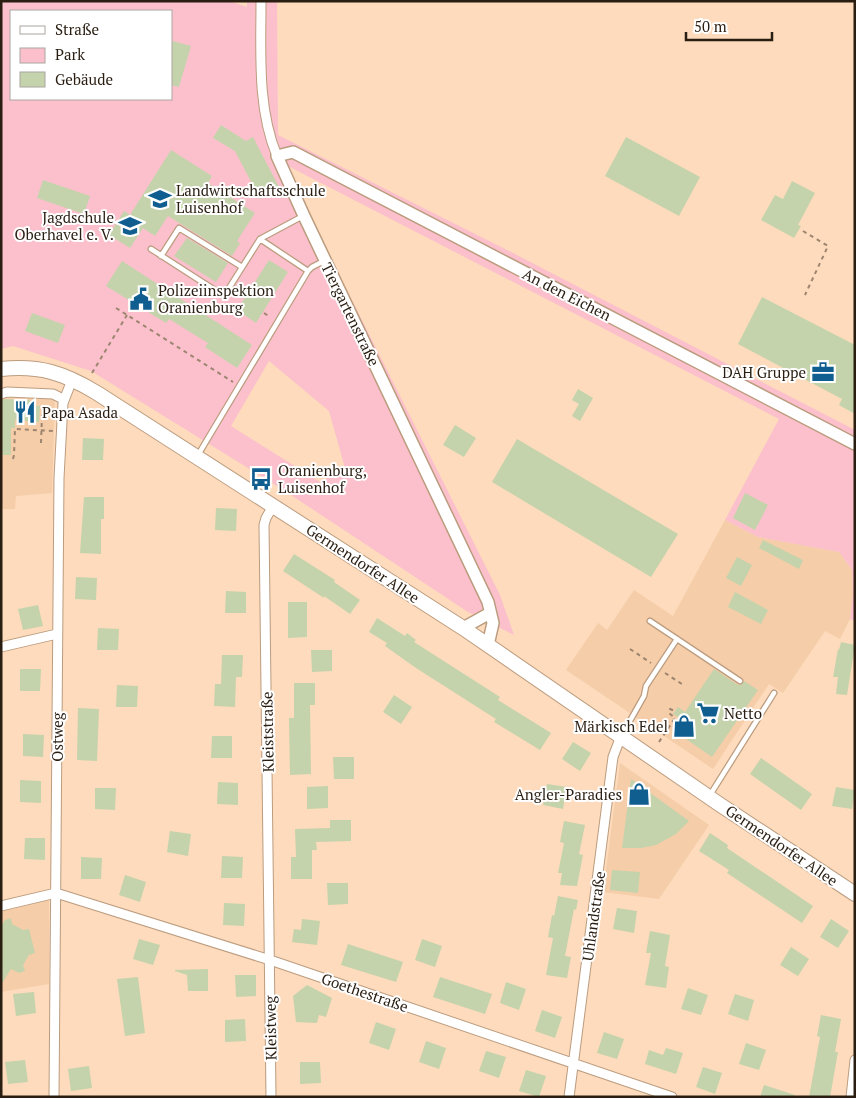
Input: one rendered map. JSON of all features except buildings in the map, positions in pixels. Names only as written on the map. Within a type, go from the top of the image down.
[{"type":"main road","name":"Germendorfer Allee","points":[[1,369],[39,368],[72,380],[98,393],[464,628],[855,894]]},
{"type":"street","name":"Tiergartenstraße","points":[[261,1],[262,81],[269,136],[304,216],[488,602],[493,623],[488,645]]},
{"type":"street","name":"An den Eichen","points":[[277,156],[293,152],[855,444]]},
{"type":"street","name":"Ostweg","points":[[54,1097],[59,478],[63,399],[72,380]]},
{"type":"street","points":[[1,394],[6,392],[53,394],[63,399]]},
{"type":"street","name":"Kleiststraße","points":[[270,960],[264,525],[273,506]]},
{"type":"street","points":[[464,628],[490,613]]},
{"type":"street","points":[[1,647],[57,634]]},
{"type":"street","name":"Uhlandstraße","points":[[569,1097],[612,756],[621,736]]},
{"type":"street","points":[[1,906],[56,893]]},
{"type":"street","name":"Goethestraße","points":[[56,893],[270,960],[672,1097]]},
{"type":"street","name":"Kleistweg","points":[[270,960],[271,1097]]},
{"type":"street","points":[[851,1097],[855,1060]]},
{"type":"lane","points":[[151,249],[224,296],[260,239],[283,225],[304,216]]},
{"type":"lane","points":[[162,256],[179,228],[242,267]]},
{"type":"lane","points":[[260,239],[308,271]]},
{"type":"lane","points":[[197,456],[308,271],[325,260]]},
{"type":"lane","points":[[650,621],[740,681]]},
{"type":"lane","points":[[621,736],[644,696],[646,686],[677,639]]},
{"type":"lane","name":"Germendorfer Allee","points":[[709,796],[774,693]]},
{"type":"path","points":[[802,231],[828,246],[805,295]]},
{"type":"path","points":[[116,308],[240,386]]},
{"type":"path","points":[[92,373],[127,315]]},
{"type":"path","points":[[41,443],[42,414]]},
{"type":"path","points":[[13,459],[15,430],[61,432]]},
{"type":"path","points":[[659,742],[675,718],[669,713],[670,709],[674,711]]},
{"type":"shaded area","points":[[1,398],[55,399],[52,493],[16,496],[15,509],[1,509]]},
{"type":"shaded area","points":[[725,520],[758,537],[839,552],[852,570],[853,594],[850,619],[840,639],[825,631],[783,693],[769,684],[713,769],[566,670],[598,623],[607,630],[634,590],[673,616]]},
{"type":"shaded area","points":[[620,763],[709,825],[659,899],[603,892]]},
{"type":"shaded area","points":[[42,900],[49,900],[49,984],[1,992],[1,911]]},
{"type":"green space","points":[[1,1],[229,1],[247,7],[247,1],[277,1],[278,135],[511,252],[855,430],[855,621],[850,619],[853,594],[852,570],[839,552],[758,537],[725,520],[779,419],[288,166],[290,177],[500,595],[514,635],[468,612],[285,491],[91,371],[13,346],[1,349]],"holes":[[[269,361],[329,411],[345,468],[320,482],[231,426]]]},
{"type":"place","name":"Landwirtschaftsschule Luisenhof","points":[[160,199]]},
{"type":"place","name":"Jagdschule Oberhavel e. V.","points":[[130,226]]},
{"type":"place","name":"Polizeiinspektion Oranienburg","points":[[141,299]]},
{"type":"place","name":"DAH Gruppe","points":[[823,372]]},
{"type":"place","name":"Papa Asada","points":[[25,412]]},
{"type":"place","name":"Oranienburg, Luisenhof","points":[[261,479]]},
{"type":"place","name":"Netto","points":[[708,713]]},
{"type":"place","name":"Märkisch Edel","points":[[684,726]]},
{"type":"place","name":"Angler-Paradies","points":[[639,794]]}]
